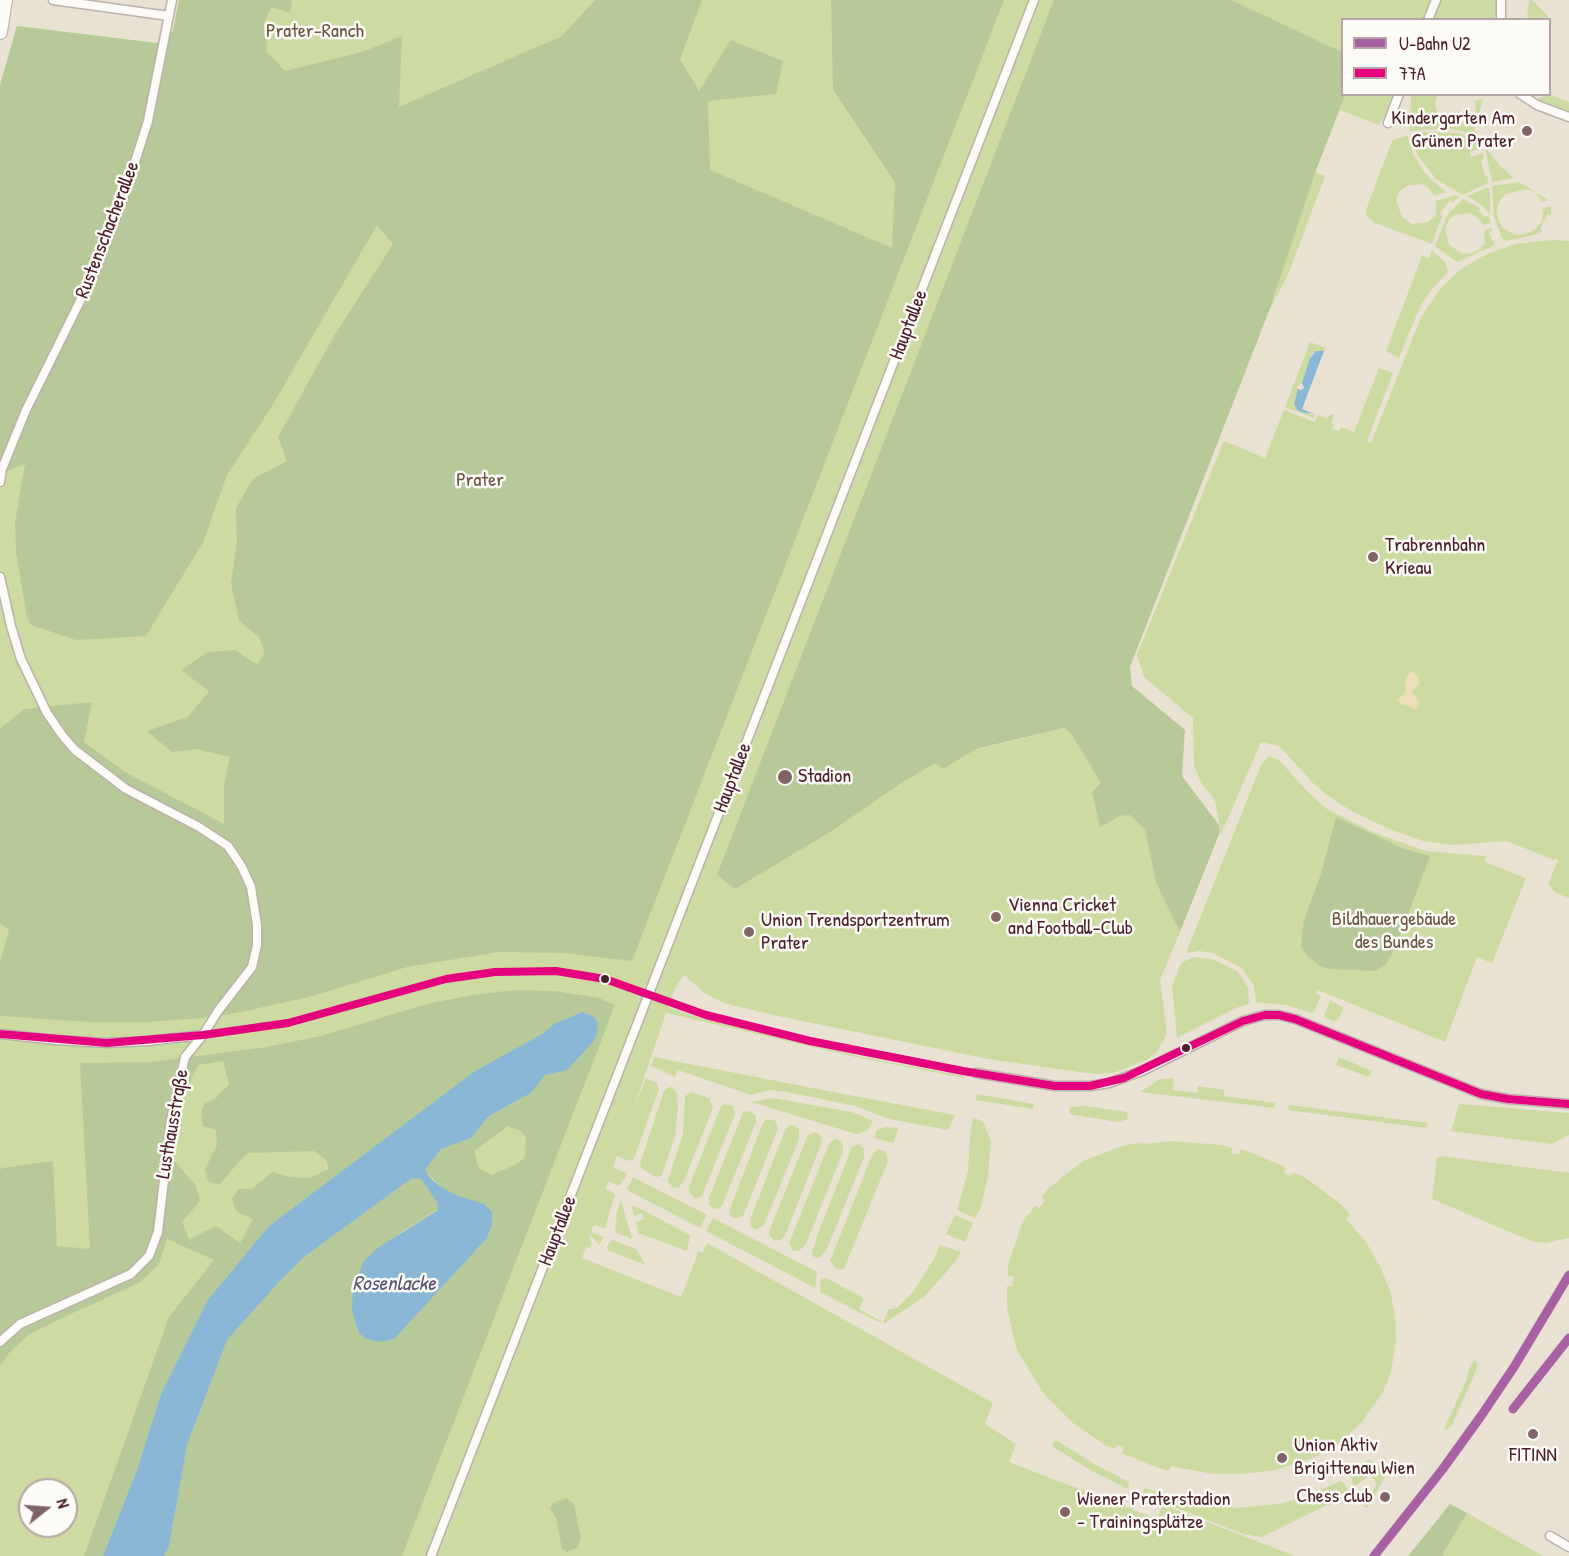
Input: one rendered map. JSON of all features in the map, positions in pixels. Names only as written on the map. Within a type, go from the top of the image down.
[{"type":"main road","points":[[0,33],[5,0]]},
{"type":"street","points":[[52,0],[86,2],[169,16]]},
{"type":"street","name":"Rustenschacherallee","points":[[0,482],[2,469],[26,410],[97,267],[126,190],[148,121],[172,0]]},
{"type":"street","name":"Hauptallee","points":[[431,1556],[1034,0]]},
{"type":"street","points":[[1429,18],[1436,0]]},
{"type":"street","points":[[1501,0],[1501,18]]},
{"type":"street","points":[[1388,123],[1398,96]]},
{"type":"street","points":[[1523,96],[1538,105],[1569,117]]},
{"type":"street","name":"Lusthausstraße","points":[[0,577],[11,626],[26,669],[47,713],[75,750],[126,789],[199,826],[228,846],[242,867],[256,906],[256,945],[252,967],[185,1057],[171,1120],[158,1232],[149,1256],[131,1274],[20,1324],[0,1342]]},
{"type":"street","points":[[976,1073],[1055,1086],[1090,1086],[1108,1083],[1142,1071],[1243,1021],[1265,1015],[1279,1015],[1481,1094],[1508,1099],[1569,1104]]},
{"type":"street","points":[[0,1034],[107,1043],[203,1035]]},
{"type":"street","points":[[1550,1536],[1569,1547]]},
{"type":"green space","name":"Prater","points":[[179,0],[1497,0],[1496,18],[1341,18],[1341,96],[1394,96],[1387,112],[1379,125],[1340,110],[1315,172],[1325,176],[1288,275],[1269,311],[979,749],[1064,728],[1072,735],[1108,793],[1145,830],[1156,883],[1180,932],[1160,980],[1167,1034],[1157,1052],[1148,1059],[1114,1073],[1093,1074],[988,1059],[727,1004],[706,994],[684,975],[674,990],[668,1007],[691,1015],[863,1057],[964,1078],[860,1058],[666,1013],[632,1113],[646,1078],[657,1083],[659,1089],[634,1159],[629,1161],[617,1156],[613,1167],[627,1175],[619,1186],[608,1181],[606,1189],[615,1194],[605,1229],[596,1225],[593,1226],[591,1232],[604,1237],[599,1245],[590,1234],[589,1238],[592,1242],[590,1248],[586,1247],[582,1258],[681,1297],[699,1251],[703,1253],[707,1243],[993,1403],[985,1424],[1016,1444],[1009,1462],[1157,1519],[1163,1505],[1295,1556],[0,1556],[0,85],[17,26],[156,43],[173,31]]},
{"type":"green space","points":[[179,0],[292,0],[290,13],[272,7],[263,24],[268,35],[266,51],[285,71],[362,52],[402,36],[399,107],[562,36],[595,0],[702,0],[680,59],[699,91],[731,40],[783,61],[776,94],[708,101],[710,170],[892,248],[895,182],[833,90],[831,0],[1004,0],[632,961],[564,953],[499,952],[407,967],[309,997],[203,1018],[147,1022],[90,1022],[0,1016],[0,962],[9,930],[0,923],[0,729],[24,709],[92,702],[84,742],[125,772],[224,824],[224,786],[230,757],[196,749],[172,752],[147,731],[188,717],[209,691],[181,670],[208,652],[235,650],[257,665],[265,652],[259,637],[239,621],[231,583],[237,543],[236,508],[253,479],[287,461],[278,437],[334,336],[393,244],[377,225],[272,406],[227,475],[203,542],[146,636],[76,640],[31,625],[27,617],[16,552],[15,523],[25,464],[0,474],[0,85],[17,26],[156,43],[173,31]]},
{"type":"green space","points":[[1054,0],[1231,0],[1341,52],[1341,96],[1345,96],[1315,173],[1269,311],[1130,667],[1132,686],[1185,730],[1182,776],[1219,825],[1220,832],[1180,932],[1156,883],[1145,830],[1130,815],[1120,816],[1100,827],[1092,792],[1101,783],[1072,735],[1064,728],[976,749],[943,769],[935,763],[830,832],[735,889],[717,875]]},
{"type":"green space","points":[[1529,0],[1532,0],[1548,16],[1548,18],[1527,18]]},
{"type":"green space","points":[[1411,96],[1437,96],[1435,105],[1439,116],[1447,123],[1455,124],[1471,120],[1476,112],[1475,101],[1483,99],[1477,122],[1474,122],[1479,138],[1448,128],[1410,131]]},
{"type":"green space","points":[[1551,96],[1569,102],[1569,112],[1537,99]]},
{"type":"green space","points":[[1426,132],[1459,133],[1480,142],[1481,148],[1470,152],[1471,157],[1483,153],[1484,159],[1481,160],[1488,183],[1463,195],[1436,179],[1418,156],[1410,135]]},
{"type":"green space","points":[[1407,135],[1413,154],[1422,169],[1433,182],[1447,192],[1434,196],[1423,184],[1407,186],[1400,191],[1396,200],[1402,217],[1412,224],[1428,222],[1436,215],[1436,201],[1455,195],[1459,197],[1452,203],[1450,200],[1440,214],[1442,216],[1432,244],[1373,222],[1366,215],[1392,141]]},
{"type":"green space","points":[[1485,147],[1502,168],[1514,178],[1492,182]]},
{"type":"green space","points":[[1519,182],[1548,200],[1542,202],[1536,193],[1526,189],[1506,194],[1500,200],[1497,209],[1498,219],[1503,228],[1515,235],[1526,234],[1542,222],[1543,208],[1551,206],[1551,215],[1548,214],[1540,229],[1542,231],[1538,234],[1506,241],[1502,238],[1494,217],[1492,186]]},
{"type":"green space","points":[[1489,187],[1490,197],[1490,213],[1467,196]]},
{"type":"green space","points":[[1463,199],[1480,208],[1479,211],[1485,217],[1488,215],[1491,223],[1483,225],[1477,217],[1469,213],[1455,215],[1445,228],[1449,245],[1461,253],[1468,254],[1479,250],[1485,243],[1484,230],[1492,228],[1489,233],[1495,243],[1457,262],[1435,246],[1448,214]]},
{"type":"green space","name":"Trabrennbahn Krieau","points":[[1552,240],[1569,241],[1569,898],[1556,893],[1548,884],[1558,860],[1555,858],[1554,860],[1507,841],[1452,845],[1423,841],[1392,830],[1353,812],[1327,795],[1279,746],[1261,742],[1221,834],[1215,800],[1201,783],[1194,765],[1193,718],[1144,677],[1137,655],[1224,441],[1265,458],[1284,410],[1315,422],[1318,415],[1327,419],[1330,414],[1334,415],[1331,423],[1334,424],[1332,429],[1339,431],[1341,427],[1354,432],[1379,368],[1393,373],[1367,441],[1371,443],[1421,317],[1440,289],[1461,269],[1485,255],[1515,244]]},
{"type":"green space","points":[[1432,250],[1445,262],[1448,272],[1431,290],[1420,307],[1399,358],[1386,351],[1422,256],[1429,258]]},
{"type":"green space","points":[[1310,342],[1326,348],[1324,351],[1316,351],[1311,355],[1304,381],[1297,387],[1294,404],[1297,410],[1315,414],[1314,418],[1285,407]]},
{"type":"green space","name":"Bildhauergebäude des Bundes","points":[[1268,757],[1278,759],[1327,809],[1375,833],[1425,851],[1486,856],[1485,862],[1526,878],[1492,963],[1477,957],[1445,1042],[1318,990],[1316,994],[1321,996],[1312,1013],[1286,1005],[1256,1002],[1254,986],[1242,968],[1213,953],[1199,951],[1186,953],[1261,765]]},
{"type":"green space","points":[[1336,817],[1402,848],[1430,856],[1395,949],[1385,965],[1375,971],[1321,967],[1307,956],[1301,946],[1304,920],[1321,874]]},
{"type":"green space","points":[[1193,957],[1212,959],[1237,971],[1248,987],[1249,1004],[1236,1008],[1177,1038],[1172,986],[1181,963]]},
{"type":"green space","points":[[514,990],[555,991],[599,998],[615,1005],[402,1556],[164,1556],[169,1546],[187,1445],[227,1340],[304,1257],[412,1178],[421,1178],[437,1202],[438,1209],[401,1232],[364,1261],[484,1204],[456,1195],[440,1186],[425,1170],[441,1149],[471,1138],[489,1116],[531,1093],[545,1075],[567,1069],[554,1024],[542,1034],[475,1071],[269,1226],[207,1301],[161,1394],[138,1467],[103,1556],[84,1556],[169,1317],[214,1260],[167,1239],[159,1264],[139,1283],[28,1335],[9,1353],[0,1366],[0,1170],[53,1161],[57,1246],[90,1249],[80,1063],[153,1062],[266,1047],[321,1036],[427,1004]],"holes":[[[223,1061],[229,1084],[216,1098],[204,1104],[201,1114],[203,1126],[216,1130],[217,1145],[205,1169],[208,1181],[219,1185],[247,1153],[314,1151],[326,1160],[329,1169],[310,1178],[290,1177],[272,1172],[252,1189],[238,1189],[232,1199],[236,1211],[253,1219],[240,1243],[216,1226],[189,1239],[182,1222],[200,1201],[196,1186],[172,1158],[185,1093],[198,1065]],[[508,1126],[522,1132],[526,1138],[525,1158],[491,1175],[479,1168],[474,1151]]]},
{"type":"green space","points":[[1330,1000],[1344,1008],[1338,1020],[1332,1021],[1324,1017]]},
{"type":"green space","points":[[654,1057],[955,1115],[948,1130],[889,1119],[855,1106],[787,1092],[770,1090],[751,1095],[678,1070],[675,1077],[651,1066]]},
{"type":"green space","points":[[1339,1057],[1372,1071],[1369,1077],[1336,1065]]},
{"type":"green space","points":[[1174,1078],[1173,1090],[1197,1093],[1198,1086],[1224,1090],[1224,1096],[1275,1103],[1275,1108],[1140,1092],[1160,1079]]},
{"type":"green space","points":[[672,1087],[677,1094],[678,1105],[675,1137],[662,1174],[656,1177],[641,1168],[640,1163],[664,1091]]},
{"type":"green space","points":[[692,1092],[709,1098],[713,1108],[684,1181],[679,1187],[673,1188],[668,1181],[683,1134],[685,1096]]},
{"type":"green space","points":[[977,1094],[1034,1104],[1033,1109],[976,1100]]},
{"type":"green space","points":[[773,1098],[852,1112],[873,1121],[867,1131],[856,1134],[751,1102]]},
{"type":"green space","points":[[724,1104],[733,1106],[735,1114],[702,1196],[696,1199],[689,1192],[689,1187],[721,1106]]},
{"type":"green space","points":[[1459,1104],[1569,1113],[1569,1135],[1552,1144],[1451,1131]]},
{"type":"green space","points":[[1289,1105],[1428,1123],[1428,1125],[1426,1128],[1288,1110]]},
{"type":"green space","points":[[1085,1106],[1127,1112],[1128,1119],[1118,1122],[1069,1114],[1070,1107]]},
{"type":"green space","points":[[750,1111],[756,1116],[756,1122],[722,1206],[718,1209],[713,1208],[709,1204],[709,1198],[742,1115]]},
{"type":"green space","points":[[973,1117],[983,1122],[991,1141],[988,1176],[981,1207],[975,1218],[957,1210],[968,1171]]},
{"type":"green space","points":[[767,1119],[776,1121],[778,1129],[743,1216],[736,1219],[730,1216],[729,1211],[763,1123]]},
{"type":"green space","points":[[789,1125],[796,1126],[799,1130],[799,1139],[764,1225],[757,1230],[751,1227],[750,1220],[785,1130]]},
{"type":"green space","points":[[884,1127],[899,1128],[893,1143],[876,1139],[876,1131]]},
{"type":"green space","points":[[816,1132],[822,1137],[821,1144],[785,1236],[781,1240],[774,1240],[769,1235],[770,1229],[808,1135]]},
{"type":"green space","points":[[835,1139],[841,1140],[843,1152],[806,1244],[799,1251],[793,1251],[789,1243],[829,1144]]},
{"type":"green space","points":[[1171,1141],[1221,1145],[1232,1148],[1231,1153],[1239,1155],[1241,1149],[1286,1167],[1283,1172],[1290,1176],[1293,1173],[1303,1176],[1342,1205],[1350,1215],[1346,1219],[1366,1242],[1380,1266],[1391,1294],[1395,1317],[1396,1341],[1391,1372],[1382,1394],[1361,1423],[1335,1446],[1313,1458],[1275,1470],[1243,1474],[1213,1474],[1171,1466],[1169,1471],[1153,1466],[1122,1453],[1124,1448],[1118,1445],[1115,1449],[1105,1445],[1073,1423],[1044,1394],[1017,1350],[1007,1308],[1007,1286],[1013,1286],[1013,1277],[1008,1276],[1008,1265],[1022,1224],[1028,1214],[1035,1205],[1039,1208],[1045,1201],[1041,1198],[1049,1188],[1083,1161],[1122,1146],[1143,1142],[1143,1144]]},
{"type":"green space","points":[[859,1144],[864,1149],[864,1157],[827,1249],[820,1258],[816,1258],[812,1255],[817,1236],[852,1147]]},
{"type":"green space","points":[[879,1149],[886,1152],[888,1161],[844,1269],[837,1269],[830,1261],[873,1153]]},
{"type":"green space","points":[[1437,1157],[1569,1173],[1569,1238],[1545,1243],[1531,1241],[1432,1199]]},
{"type":"green space","points":[[633,1177],[707,1215],[700,1228],[627,1190]]},
{"type":"green space","points":[[621,1200],[632,1239],[615,1232]]},
{"type":"green space","points":[[633,1205],[690,1235],[687,1251],[638,1233],[636,1222],[644,1219],[642,1213],[634,1216]]},
{"type":"green space","points":[[955,1215],[973,1223],[965,1242],[946,1234]]},
{"type":"green space","points":[[713,1218],[817,1272],[815,1288],[706,1231]]},
{"type":"green space","points":[[612,1240],[636,1249],[646,1265],[609,1251],[607,1247]]},
{"type":"green space","points":[[940,1245],[961,1252],[925,1296],[885,1323],[876,1321],[820,1292],[821,1279],[826,1278],[864,1298],[859,1309],[883,1322],[887,1310],[897,1308],[914,1291]]},
{"type":"green space","points":[[1475,1360],[1478,1364],[1475,1373],[1452,1425],[1446,1430],[1445,1427],[1468,1376],[1470,1366]]},
{"type":"green space","points":[[1056,1440],[1129,1482],[1128,1489],[1092,1471],[1053,1447],[1052,1444]]},
{"type":"green space","points":[[1369,1460],[1395,1474],[1388,1471],[1367,1508],[1362,1505],[1368,1501],[1377,1483],[1370,1475],[1354,1487],[1350,1474]]},
{"type":"green space","points":[[1341,1481],[1348,1490],[1331,1502],[1330,1506],[1327,1505],[1262,1537],[1243,1534],[1161,1502],[1151,1502],[1147,1498],[1152,1496],[1151,1491],[1145,1494],[1143,1491],[1145,1488],[1185,1501],[1237,1508],[1278,1504],[1302,1498]]},
{"type":"green space","points":[[566,1498],[574,1504],[581,1539],[577,1548],[567,1552],[562,1549],[556,1518],[550,1509],[553,1503]]},
{"type":"green space","points":[[1450,1504],[1467,1513],[1442,1556],[1408,1556]]},
{"type":"green space","points":[[1467,1513],[1543,1556],[1442,1556]]},
{"type":"sand","points":[[1410,672],[1414,672],[1419,678],[1419,684],[1412,692],[1420,704],[1414,710],[1410,706],[1400,704],[1398,699],[1405,693],[1406,678]]},
{"type":"water","points":[[1316,351],[1324,351],[1302,409],[1312,413],[1305,413],[1297,410],[1294,404],[1298,389],[1304,388],[1302,383],[1310,358]]},
{"type":"water","name":"Rosenlacke","points":[[582,1012],[593,1016],[598,1023],[597,1034],[593,1042],[567,1070],[545,1075],[531,1093],[489,1116],[471,1138],[441,1149],[425,1170],[440,1186],[456,1195],[484,1204],[492,1212],[492,1225],[486,1239],[394,1339],[379,1342],[367,1339],[359,1333],[352,1311],[353,1287],[364,1261],[379,1247],[438,1210],[437,1202],[421,1179],[412,1178],[304,1257],[227,1340],[187,1445],[169,1546],[164,1556],[103,1556],[138,1467],[161,1394],[207,1301],[269,1226],[475,1071],[542,1034],[554,1024]]},
{"type":"tram line","points":[[0,1032],[58,1039],[106,1041],[181,1037],[287,1022],[449,977],[508,970],[549,969],[605,977],[706,1014],[817,1040],[945,1066],[1059,1084],[1091,1083],[1128,1075],[1239,1020],[1254,1014],[1275,1013],[1297,1018],[1476,1090],[1503,1096],[1569,1101]]},
{"type":"metro line","name":"U2","points":[[1374,1556],[1442,1470],[1481,1416],[1514,1367],[1569,1275]]},
{"type":"metro line","name":"U2","points":[[1513,1409],[1569,1338]]},
{"type":"transit line","name":"77A","points":[[0,1034],[107,1043],[203,1035],[288,1023],[446,979],[495,972],[556,971],[605,979],[706,1015],[810,1041],[963,1071],[1055,1086],[1090,1086],[1124,1078],[1243,1021],[1265,1015],[1279,1015],[1295,1019],[1481,1094],[1508,1099],[1569,1104]]},
{"type":"place","name":"Kindergarten Am Grünen Prater","points":[[1527,131]]},
{"type":"place","name":"Trabrennbahn Krieau","points":[[1373,557]]},
{"type":"place","name":"Stadion","points":[[785,777]]},
{"type":"place","name":"Vienna Cricket and Football-Club","points":[[996,917]]},
{"type":"place","name":"Union Trendsportzentrum Prater","points":[[749,932]]},
{"type":"place","name":"FITINN","points":[[1533,1434]]},
{"type":"place","name":"Union Aktiv Brigittenau Wien","points":[[1282,1458]]},
{"type":"place","name":"Chess club","points":[[1385,1497]]},
{"type":"place","name":"Wiener Praterstadion - Trainingsplätze","points":[[1065,1512]]},
{"type":"park label","name":"Prater-Ranch","points":[[315,32]]}]
